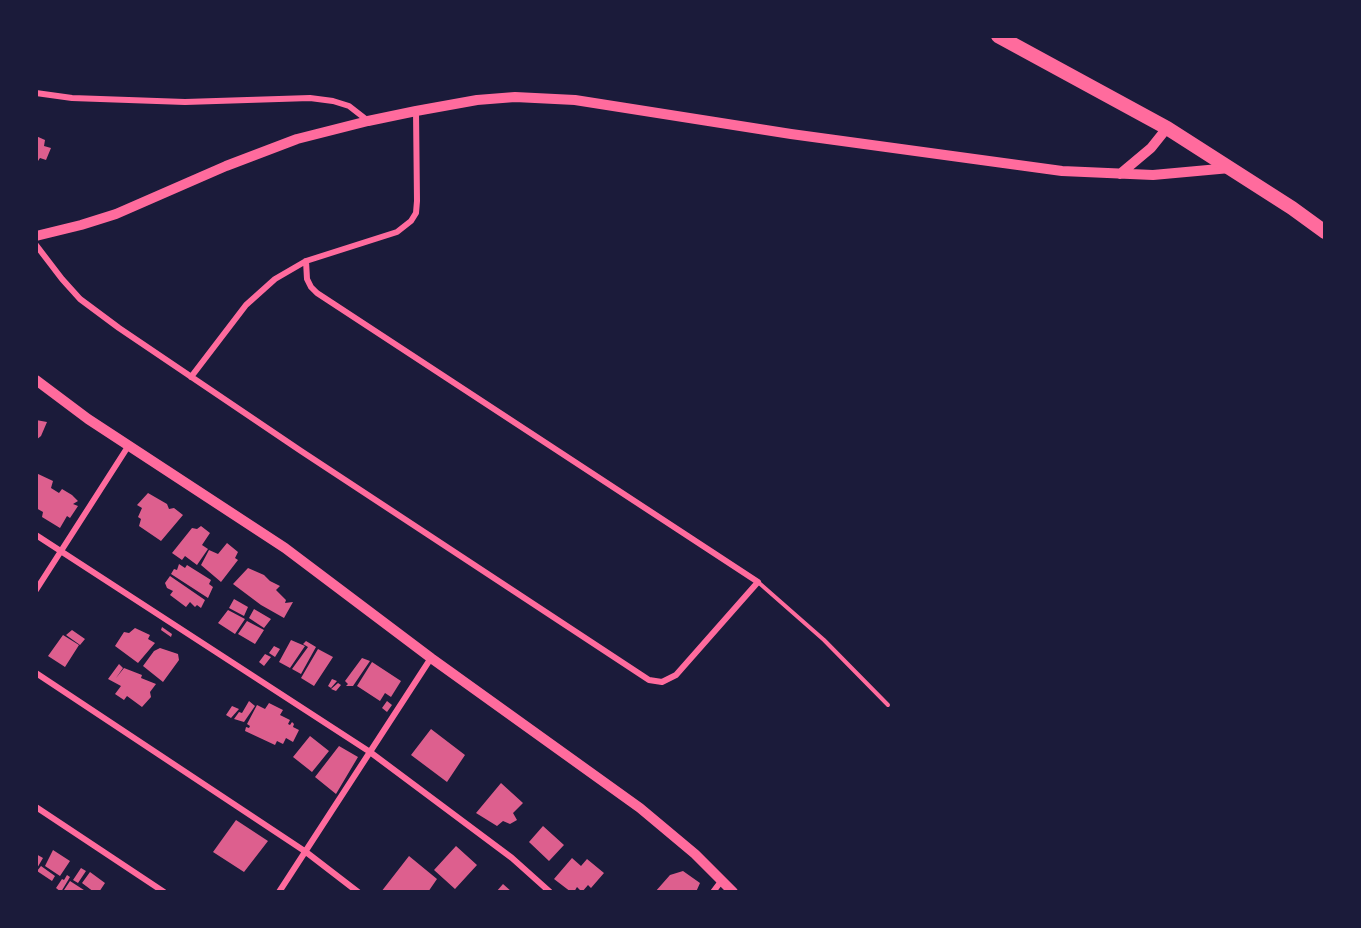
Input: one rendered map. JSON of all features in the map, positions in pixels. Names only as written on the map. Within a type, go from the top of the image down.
[{"type":"highway","points":[[998,36],[1167,128],[1325,232]]},
{"type":"street","points":[[36,93],[72,98],[185,102],[310,98],[349,106],[368,121]]},
{"type":"street","points":[[36,236],[116,214],[226,166],[297,139],[416,111],[477,100],[515,97],[575,100],[791,134],[1062,171],[1153,175],[1230,168]]},
{"type":"street","points":[[191,377],[246,305],[274,279],[306,261],[397,232],[411,221],[416,213],[417,201],[416,111]]},
{"type":"street","points":[[1120,174],[1151,148],[1167,128]]},
{"type":"street","points":[[36,245],[80,299],[118,328],[533,605],[656,682],[668,680],[676,675],[759,582],[317,293],[307,279],[306,261]]},
{"type":"street","points":[[36,380],[88,419],[285,548],[431,658],[640,808],[695,854],[723,880],[732,892]]},
{"type":"street","points":[[36,590],[129,445]]},
{"type":"street","points":[[36,535],[370,752],[512,858],[550,892]]},
{"type":"street","points":[[279,892],[431,658]]},
{"type":"street","points":[[36,673],[306,852],[358,892]]},
{"type":"street","points":[[36,807],[164,892]]},
{"type":"street","points":[[713,892],[723,880]]},
{"type":"lane","points":[[759,582],[824,640],[888,705]]},
{"type":"building","points":[[36,136],[45,140],[44,146],[51,148],[46,160],[40,158],[36,161]]},
{"type":"building","points":[[36,420],[47,422],[41,436],[36,440]]},
{"type":"building","points":[[36,473],[53,481],[51,488],[59,493],[62,489],[78,501],[73,504],[78,506],[70,518],[67,516],[60,528],[42,517],[43,512],[36,508]]},
{"type":"building","points":[[148,493],[167,504],[169,509],[174,508],[183,515],[161,541],[139,526],[141,519],[138,517],[142,508],[137,505]]},
{"type":"building","points":[[201,526],[210,533],[202,545],[208,549],[197,565],[185,556],[182,560],[172,553],[192,528],[197,529]]},
{"type":"building","points":[[227,543],[238,552],[235,558],[238,560],[221,582],[201,565],[209,550],[218,554]]},
{"type":"building","points":[[179,564],[185,568],[187,565],[211,580],[209,584],[213,587],[208,598],[171,574],[174,569],[177,570]]},
{"type":"building","points":[[248,568],[280,586],[276,590],[286,600],[285,603],[293,602],[284,618],[261,605],[233,584]]},
{"type":"building","points":[[170,576],[205,600],[201,608],[197,605],[195,607],[190,602],[186,607],[170,595],[173,591],[167,588],[165,583]]},
{"type":"building","points":[[234,599],[248,607],[244,616],[229,608]]},
{"type":"building","points":[[254,609],[271,619],[264,628],[249,618]]},
{"type":"building","points":[[228,610],[245,619],[235,634],[218,623]]},
{"type":"building","points":[[247,621],[264,630],[255,644],[238,634]]},
{"type":"building","points":[[162,627],[172,634],[171,637],[161,630]]},
{"type":"building","points":[[135,628],[150,635],[148,639],[155,643],[138,663],[115,646],[124,632],[129,633]]},
{"type":"building","points":[[72,630],[85,639],[80,645],[66,635]]},
{"type":"building","points":[[63,635],[79,645],[65,667],[48,656]]},
{"type":"building","points":[[291,640],[305,646],[290,668],[279,662]]},
{"type":"building","points":[[306,641],[316,647],[301,674],[292,669],[308,647],[303,644]]},
{"type":"building","points":[[274,646],[280,649],[275,657],[269,653]]},
{"type":"building","points":[[160,648],[178,654],[179,660],[163,682],[143,666],[154,651]]},
{"type":"building","points":[[318,649],[333,657],[314,686],[301,678]]},
{"type":"building","points":[[265,654],[271,657],[264,666],[259,662]]},
{"type":"building","points":[[362,658],[370,661],[353,686],[346,686],[348,684],[345,681]]},
{"type":"building","points":[[372,662],[401,681],[391,697],[385,693],[380,701],[357,686]]},
{"type":"building","points":[[119,664],[123,668],[116,678],[124,668],[156,684],[150,692],[151,697],[142,707],[127,696],[124,700],[115,694],[121,686],[108,679]]},
{"type":"building","points":[[332,679],[337,681],[331,688],[328,686]]},
{"type":"building","points":[[338,683],[341,685],[336,691],[331,689]]},
{"type":"building","points":[[249,701],[255,706],[244,722],[234,719],[239,712],[242,713]]},
{"type":"building","points":[[387,701],[392,705],[387,712],[382,708]]},
{"type":"building","points":[[269,703],[283,710],[280,715],[290,720],[288,724],[292,722],[293,727],[299,730],[293,742],[286,738],[283,744],[277,741],[275,745],[245,731],[246,727],[250,726],[247,724],[257,705],[265,709]]},
{"type":"building","points":[[232,706],[239,709],[231,718],[226,715]]},
{"type":"building","points":[[431,729],[465,755],[447,782],[411,755]]},
{"type":"building","points":[[310,736],[329,751],[312,772],[293,757]]},
{"type":"building","points":[[339,746],[358,757],[336,794],[315,777]]},
{"type":"building","points":[[501,783],[523,803],[513,813],[517,820],[510,824],[503,821],[497,826],[476,813]]},
{"type":"building","points":[[236,820],[268,841],[244,872],[213,852]]},
{"type":"building","points":[[543,826],[564,845],[549,861],[529,842]]},
{"type":"building","points":[[456,846],[477,865],[455,889],[434,870]]},
{"type":"building","points":[[53,850],[70,861],[60,876],[45,866]]},
{"type":"building","points":[[36,854],[43,858],[36,870]]},
{"type":"building","points":[[409,856],[437,879],[428,892],[381,892]]},
{"type":"building","points":[[572,858],[581,866],[587,859],[604,873],[591,888],[588,885],[582,892],[577,887],[574,892],[571,892],[554,879]]},
{"type":"building","points":[[41,866],[55,876],[52,881],[37,871]]},
{"type":"building","points":[[81,868],[86,871],[78,883],[73,880]]},
{"type":"building","points":[[683,871],[700,883],[696,892],[655,892],[670,875]]},
{"type":"building","points":[[90,872],[105,883],[99,892],[94,892],[82,883]]},
{"type":"building","points":[[67,875],[70,877],[61,892],[56,888]]},
{"type":"building","points":[[70,881],[87,892],[67,892],[64,890]]},
{"type":"building","points":[[503,884],[512,892],[496,892]]}]
